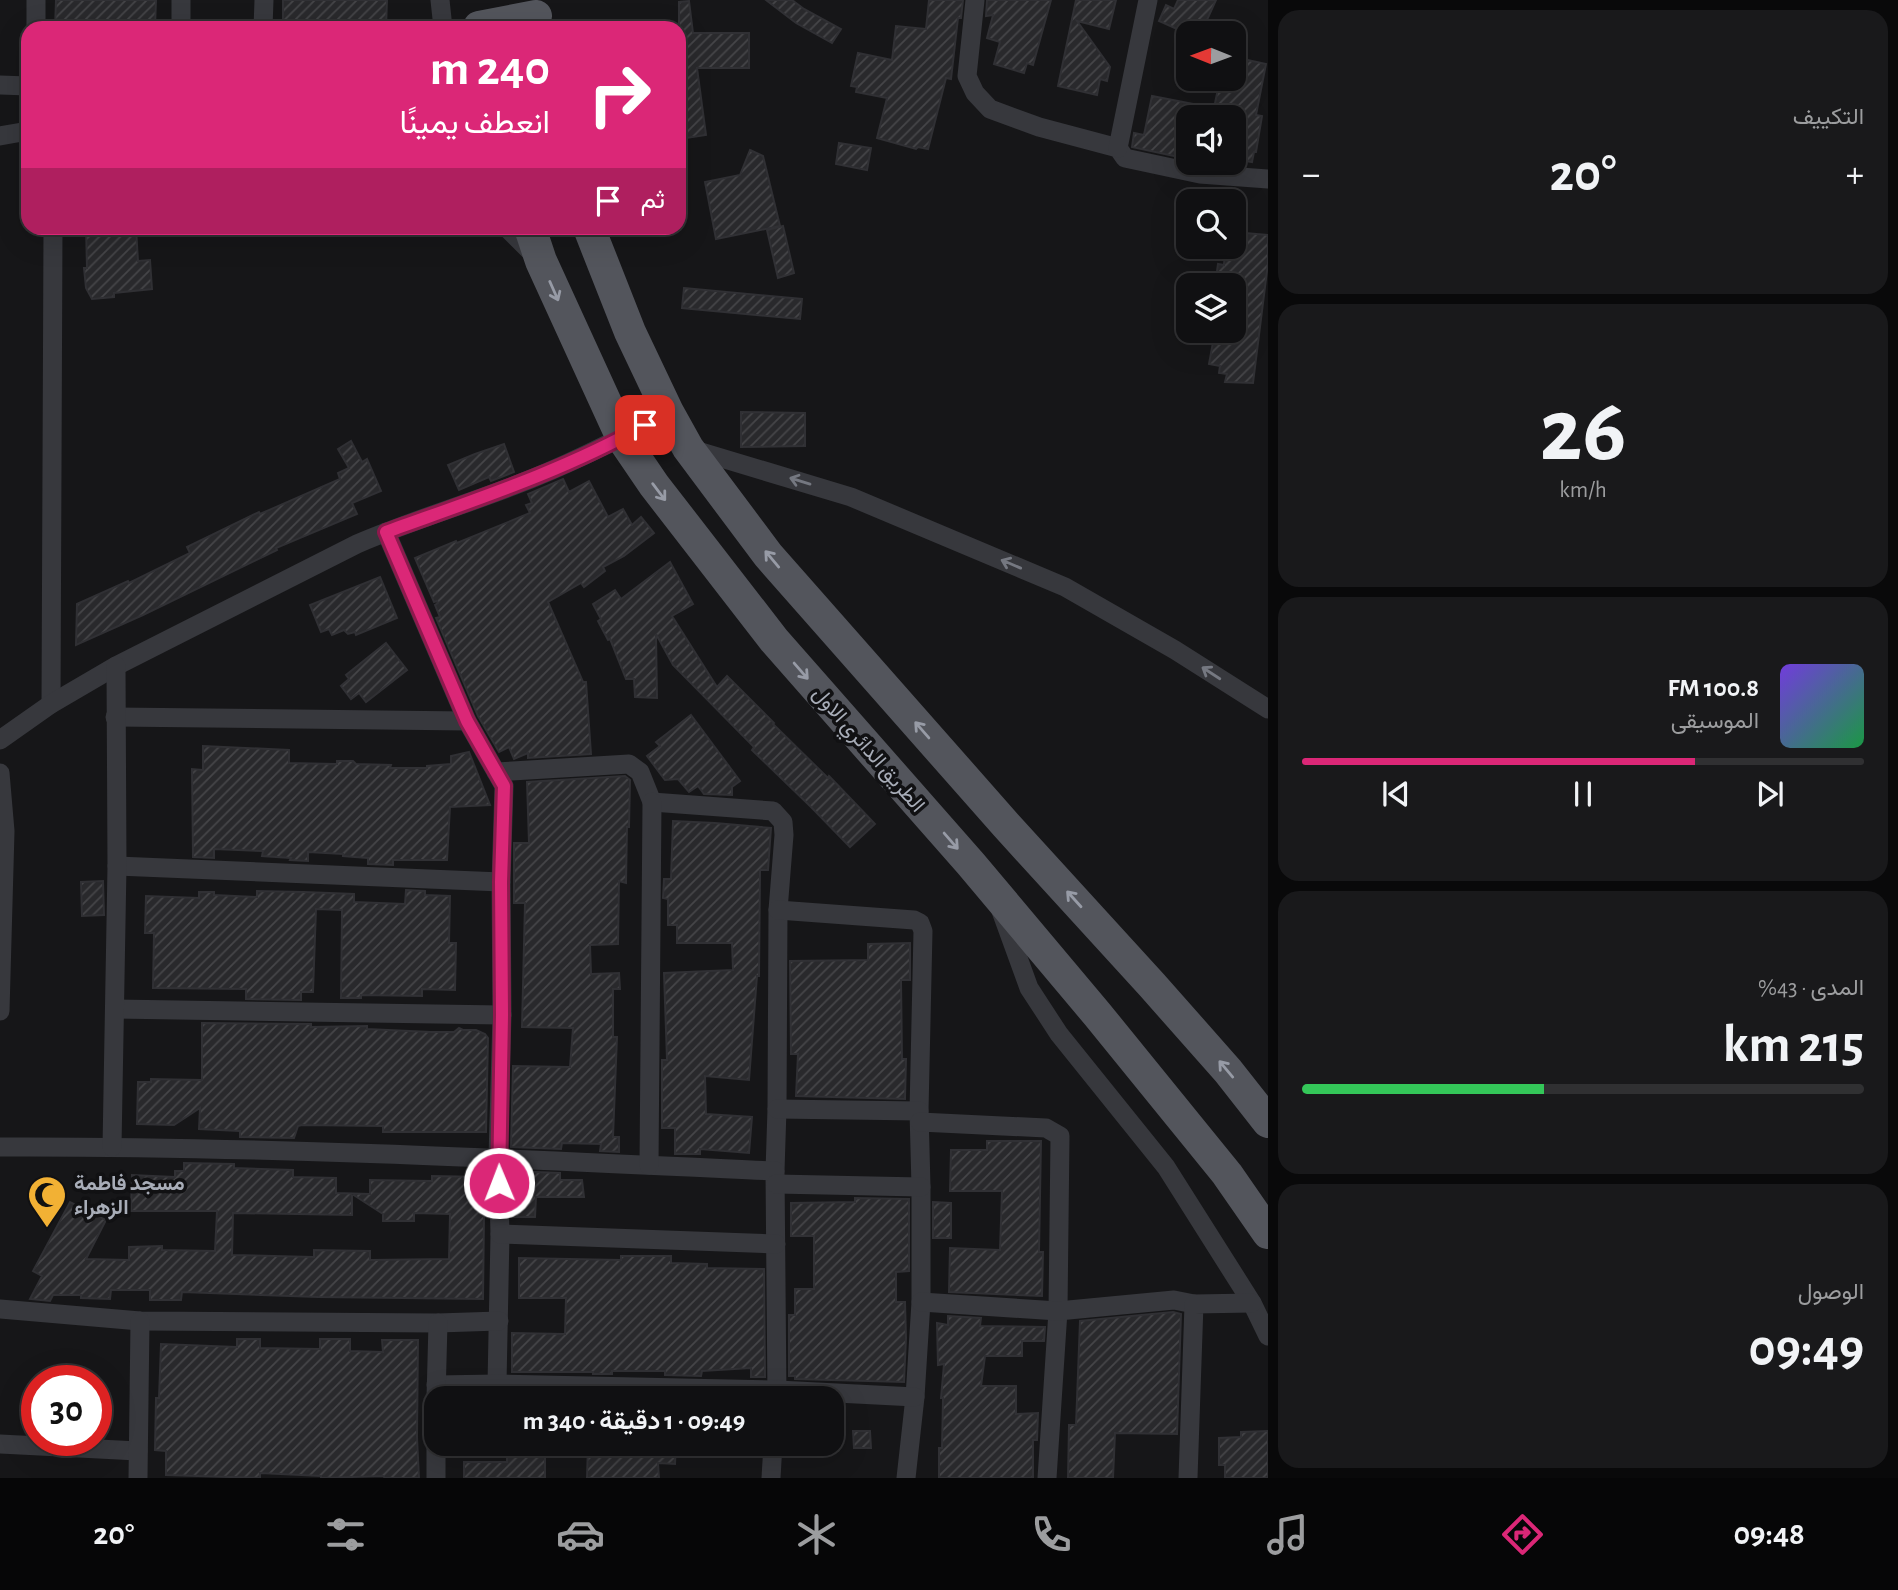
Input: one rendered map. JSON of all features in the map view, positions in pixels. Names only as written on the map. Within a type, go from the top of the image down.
[{"type":"main road","points":[[478,18],[535,15]]},
{"type":"main road","name":"الطريق الدائري الاول","points":[[532,235],[579,348],[622,438],[662,496],[774,640],[993,890],[1097,1014],[1227,1174],[1268,1233]]},
{"type":"main road","points":[[592,235],[630,332],[668,412],[688,448],[768,555],[1006,825],[1161,994],[1268,1122]]},
{"type":"street","points":[[36,0],[36,21]]},
{"type":"street","points":[[181,0],[181,21]]},
{"type":"street","points":[[263,21],[264,0]]},
{"type":"street","points":[[440,0],[442,21]]},
{"type":"street","points":[[975,0],[967,76],[975,93],[990,109],[1039,127],[1118,148],[1125,158],[1200,174],[1268,179]]},
{"type":"street","points":[[1118,148],[1148,0]]},
{"type":"street","points":[[0,85],[21,86]]},
{"type":"street","points":[[0,136],[21,132]]},
{"type":"street","points":[[51,704],[53,235]]},
{"type":"street","points":[[514,235],[541,261]]},
{"type":"street","points":[[0,740],[51,704],[116,666],[357,544],[516,485],[622,438],[668,412]]},
{"type":"street","points":[[688,448],[851,496],[1065,587],[1175,650],[1268,709]]},
{"type":"street","points":[[386,532],[467,721],[504,786],[497,1384]]},
{"type":"street","points":[[112,1147],[117,866],[116,666]]},
{"type":"street","points":[[116,717],[467,721]]},
{"type":"street","points":[[496,772],[629,764],[640,772],[652,802],[649,1165]]},
{"type":"street","points":[[0,773],[3,831],[0,1011]]},
{"type":"street","points":[[652,802],[773,811],[783,822],[778,911],[775,1177],[778,1386]]},
{"type":"street","points":[[117,866],[501,882]]},
{"type":"street","points":[[993,890],[1029,988],[1059,1034],[1166,1167],[1252,1303],[1268,1336]]},
{"type":"street","points":[[778,911],[914,920],[920,923],[923,931],[919,1116],[921,1302],[906,1478]]},
{"type":"street","points":[[115,1009],[502,1015]]},
{"type":"street","points":[[777,1109],[919,1116],[1046,1128],[1060,1136],[1058,1311],[1047,1478]]},
{"type":"street","points":[[0,1147],[112,1147],[498,1157],[649,1165],[775,1177],[921,1186]]},
{"type":"street","points":[[500,1234],[776,1244]]},
{"type":"street","points":[[921,1302],[1058,1311],[1174,1300],[1194,1304],[1252,1303]]},
{"type":"street","points":[[1188,1478],[1194,1304]]},
{"type":"street","points":[[0,1309],[140,1321],[499,1321]]},
{"type":"street","points":[[138,1478],[140,1321]]},
{"type":"street","points":[[436,1386],[438,1323]]},
{"type":"street","points":[[482,1386],[553,1386]]},
{"type":"street","points":[[844,1395],[915,1397]]},
{"type":"street","points":[[0,1444],[138,1451]]},
{"type":"street","points":[[436,1456],[436,1478]]},
{"type":"street","points":[[771,1478],[773,1456]]},
{"type":"building","points":[[56,0],[156,0],[155,21],[55,21]]},
{"type":"building","points":[[283,0],[387,0],[386,21],[283,21]]},
{"type":"building","points":[[766,0],[792,0],[841,29],[832,43],[796,23]]},
{"type":"building","points":[[929,0],[963,0],[961,18],[958,18],[951,79],[946,78],[928,149],[916,149],[877,138],[887,98],[856,92],[857,87],[851,86],[858,53],[892,60],[896,26],[926,29]]},
{"type":"building","points":[[987,0],[1051,0],[1033,65],[1027,63],[1024,73],[994,64],[1000,42],[987,38],[993,15],[986,16]]},
{"type":"building","points":[[1076,0],[1116,0],[1109,29],[1077,21],[1110,67],[1107,81],[1100,79],[1097,95],[1058,86]]},
{"type":"building","points":[[1178,0],[1216,0],[1206,21],[1176,21],[1176,29],[1159,21],[1166,5],[1174,9]]},
{"type":"building","points":[[689,1],[693,33],[749,33],[749,68],[697,68],[706,135],[686,138],[686,21],[679,21],[679,2]]},
{"type":"building","points":[[1246,60],[1266,64],[1256,115],[1262,116],[1252,162],[1246,161],[1246,105],[1215,105],[1218,91],[1246,91]]},
{"type":"building","points":[[1152,96],[1198,105],[1176,105],[1176,156],[1132,147],[1134,133],[1144,135]]},
{"type":"building","points":[[839,143],[871,148],[867,170],[836,164]]},
{"type":"building","points":[[750,150],[763,156],[780,226],[716,239],[705,182],[740,175]]},
{"type":"building","points":[[783,226],[794,273],[778,278],[767,230]]},
{"type":"building","points":[[1246,233],[1268,235],[1268,263],[1253,383],[1225,382],[1227,374],[1219,373],[1220,366],[1209,364],[1213,343],[1246,343],[1246,273],[1217,273],[1218,264],[1224,265],[1224,259],[1246,259]]},
{"type":"building","points":[[86,235],[136,235],[138,261],[150,260],[152,289],[114,293],[114,297],[92,299],[86,288],[84,268],[87,268]]},
{"type":"building","points":[[684,288],[802,299],[800,319],[682,308]]},
{"type":"building","points":[[741,412],[805,413],[805,446],[741,447]]},
{"type":"building","points":[[351,441],[362,462],[367,459],[381,491],[352,503],[357,514],[276,548],[277,550],[143,615],[76,645],[77,604],[128,581],[129,583],[190,553],[187,547],[259,512],[260,514],[340,479],[338,473],[349,468],[338,449]]},
{"type":"building","points":[[504,444],[514,472],[491,481],[489,477],[459,490],[448,465]]},
{"type":"building","points":[[563,479],[569,492],[589,481],[608,517],[623,509],[632,525],[641,517],[654,533],[624,556],[603,567],[605,571],[584,587],[581,583],[548,602],[583,682],[586,682],[591,754],[528,758],[528,753],[514,759],[509,747],[499,752],[478,716],[436,618],[440,617],[435,605],[438,603],[434,602],[415,558],[530,513],[526,505],[532,503],[528,494]]},
{"type":"building","points":[[670,562],[693,604],[672,616],[717,687],[727,676],[875,824],[850,847],[752,750],[754,747],[673,665],[656,634],[657,698],[635,697],[634,679],[626,679],[610,639],[608,640],[598,621],[601,619],[593,604],[615,590],[621,599]]},
{"type":"building","points":[[380,577],[397,618],[356,635],[355,632],[348,634],[344,630],[332,635],[329,629],[321,632],[310,605]]},
{"type":"building","points":[[386,643],[407,670],[366,702],[359,693],[351,699],[341,686],[349,679],[346,675]]},
{"type":"building","points":[[691,715],[740,781],[732,787],[732,795],[704,794],[698,786],[689,792],[678,779],[665,780],[647,756],[660,746],[656,742]]},
{"type":"building","points":[[203,746],[289,750],[289,763],[337,764],[337,761],[353,761],[356,764],[391,765],[390,768],[427,768],[451,764],[451,756],[469,752],[490,805],[450,807],[447,860],[393,860],[393,865],[368,864],[368,858],[343,854],[308,852],[308,861],[262,856],[263,851],[214,849],[214,858],[193,857],[192,769],[203,770]]},
{"type":"building","points":[[625,776],[630,780],[629,827],[626,883],[619,881],[618,944],[590,945],[591,974],[619,973],[620,989],[613,989],[613,1037],[617,1037],[613,1137],[619,1137],[619,1152],[600,1151],[601,1144],[562,1143],[561,1149],[511,1147],[513,1066],[570,1067],[573,1028],[522,1027],[525,903],[514,903],[514,843],[529,843],[527,782]]},
{"type":"building","points":[[673,821],[771,828],[768,870],[760,870],[759,976],[749,1080],[705,1076],[706,1114],[752,1117],[749,1153],[700,1149],[700,1154],[675,1154],[675,1128],[662,1128],[662,1060],[667,1060],[664,973],[733,970],[732,943],[677,943],[677,925],[668,925],[668,899],[663,898],[664,879],[671,879]]},
{"type":"building","points":[[103,881],[104,915],[82,916],[81,882]]},
{"type":"building","points":[[406,890],[425,891],[425,895],[450,896],[449,943],[456,943],[455,990],[422,989],[422,996],[361,995],[361,998],[341,998],[342,910],[316,909],[313,992],[301,992],[301,1000],[246,999],[246,989],[153,988],[154,933],[145,933],[146,896],[199,898],[199,892],[214,892],[214,895],[257,897],[257,891],[304,892],[354,894],[354,902],[405,904]]},
{"type":"building","points":[[910,943],[910,980],[901,980],[902,1059],[906,1059],[905,1099],[796,1096],[798,1054],[791,1054],[790,961],[868,960],[868,944]]},
{"type":"building","points":[[202,1023],[367,1026],[367,1029],[431,1032],[454,1032],[459,1028],[476,1030],[488,1038],[486,1132],[383,1132],[383,1126],[302,1125],[298,1126],[294,1138],[240,1137],[240,1131],[199,1129],[200,1108],[174,1125],[137,1124],[138,1082],[151,1082],[151,1079],[202,1080]]},
{"type":"building","points":[[987,1141],[1041,1141],[1039,1252],[1043,1252],[1042,1296],[949,1292],[950,1248],[1000,1250],[1002,1191],[950,1191],[951,1150],[987,1150]]},
{"type":"building","points":[[184,1163],[234,1164],[234,1168],[293,1170],[293,1177],[336,1178],[336,1193],[370,1194],[370,1180],[432,1181],[432,1176],[486,1177],[483,1299],[182,1292],[181,1300],[150,1300],[150,1290],[111,1290],[110,1299],[53,1295],[50,1301],[30,1299],[42,1276],[33,1271],[70,1202],[106,1220],[86,1259],[129,1260],[129,1247],[162,1246],[162,1250],[215,1251],[217,1211],[131,1211],[132,1175],[175,1177],[175,1171],[184,1171]],"holes":[[[352,1194],[383,1214],[383,1221],[414,1221],[414,1213],[450,1214],[449,1259],[370,1260],[370,1251],[314,1250],[314,1257],[232,1255],[233,1213],[352,1215]]]},
{"type":"building","points":[[511,1171],[560,1173],[560,1180],[582,1180],[584,1197],[536,1197],[535,1217],[512,1217]]},
{"type":"building","points":[[855,1198],[909,1199],[909,1271],[896,1272],[896,1302],[905,1302],[904,1382],[795,1379],[795,1376],[789,1376],[789,1315],[795,1315],[795,1289],[814,1289],[814,1236],[791,1236],[791,1203],[855,1202]]},
{"type":"building","points":[[933,1202],[951,1203],[951,1238],[933,1238]]},
{"type":"building","points":[[621,1256],[671,1256],[671,1263],[707,1264],[707,1268],[764,1269],[765,1377],[751,1377],[751,1368],[702,1371],[701,1376],[665,1375],[665,1371],[612,1371],[612,1374],[512,1372],[512,1333],[565,1334],[566,1298],[519,1298],[519,1258],[621,1260]]},
{"type":"building","points":[[1173,1312],[1181,1314],[1177,1434],[1115,1433],[1113,1478],[1068,1478],[1069,1425],[1076,1425],[1080,1321]]},
{"type":"building","points":[[948,1316],[981,1318],[980,1326],[1045,1327],[1044,1341],[1022,1341],[1022,1356],[985,1356],[981,1386],[1016,1386],[1016,1414],[1038,1413],[1037,1440],[1033,1440],[1033,1478],[939,1478],[944,1364],[938,1365],[937,1323],[948,1325]]},
{"type":"building","points":[[237,1339],[260,1339],[260,1348],[320,1349],[320,1339],[350,1339],[350,1351],[383,1352],[382,1340],[418,1340],[419,1478],[321,1478],[260,1473],[260,1478],[166,1475],[166,1451],[155,1450],[161,1344],[237,1347]]},
{"type":"building","points":[[853,1431],[870,1431],[871,1448],[854,1448]]},
{"type":"building","points":[[1268,1431],[1268,1478],[1225,1478],[1225,1465],[1219,1465],[1219,1438],[1241,1437],[1241,1432]]},
{"type":"building","points":[[507,1456],[545,1456],[545,1478],[464,1478],[464,1462],[507,1462]]},
{"type":"building","points":[[588,1456],[675,1456],[675,1464],[658,1463],[659,1478],[587,1478]]},
{"type":"place","name":"مسجد فاطمة الزهراء","points":[[47,1229]]},
{"type":"route","points":[[499,1183],[504,786],[467,721],[386,532],[516,485],[645,425]]}]
